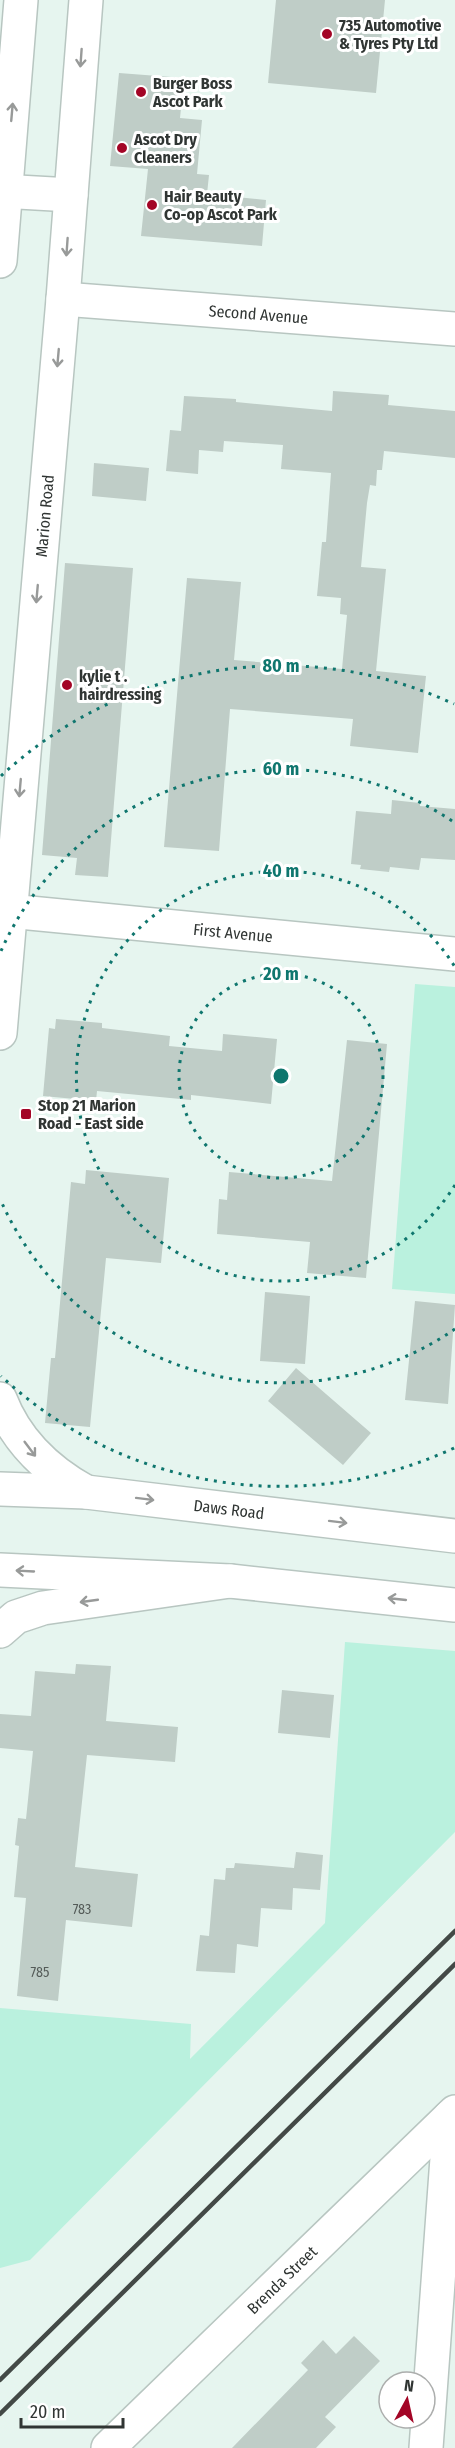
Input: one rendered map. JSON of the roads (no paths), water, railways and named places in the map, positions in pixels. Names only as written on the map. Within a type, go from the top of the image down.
[{"type":"main road","points":[[0,261],[3,191],[21,0]]},
{"type":"main road","name":"Marion Road","points":[[0,1033],[63,299],[86,0]]},
{"type":"main road","points":[[3,191],[71,195]]},
{"type":"main road","name":"Second Avenue","points":[[63,299],[455,329]]},
{"type":"main road","name":"First Avenue","points":[[9,911],[455,954]]},
{"type":"main road","points":[[0,1399],[20,1436],[38,1459],[62,1479],[86,1492]]},
{"type":"main road","name":"Daws Road","points":[[0,1489],[86,1492],[455,1536]]},
{"type":"main road","points":[[0,1570],[230,1581],[455,1605]]},
{"type":"main road","points":[[0,1631],[16,1617],[43,1608],[230,1581]]},
{"type":"main road","points":[[426,2448],[452,2114]]},
{"type":"main road","name":"Brenda Street","points":[[108,2448],[452,2114]]},
{"type":"railway","points":[[0,2380],[455,1931]]},
{"type":"railway","points":[[0,2414],[455,1964]]},
{"type":"place","name":"735 Automotive & Tyres Pty Ltd","points":[[327,34]]},
{"type":"place","name":"Burger Boss Ascot Park","points":[[141,92]]},
{"type":"place","name":"Ascot Dry Cleaners","points":[[122,148]]},
{"type":"place","name":"Hair Beauty Co-op Ascot Park","points":[[152,205]]},
{"type":"place","name":"kylie t . hairdressing","points":[[67,685]]},
{"type":"place","name":"Stop 21 Marion Road - East side","points":[[26,1114]]}]
